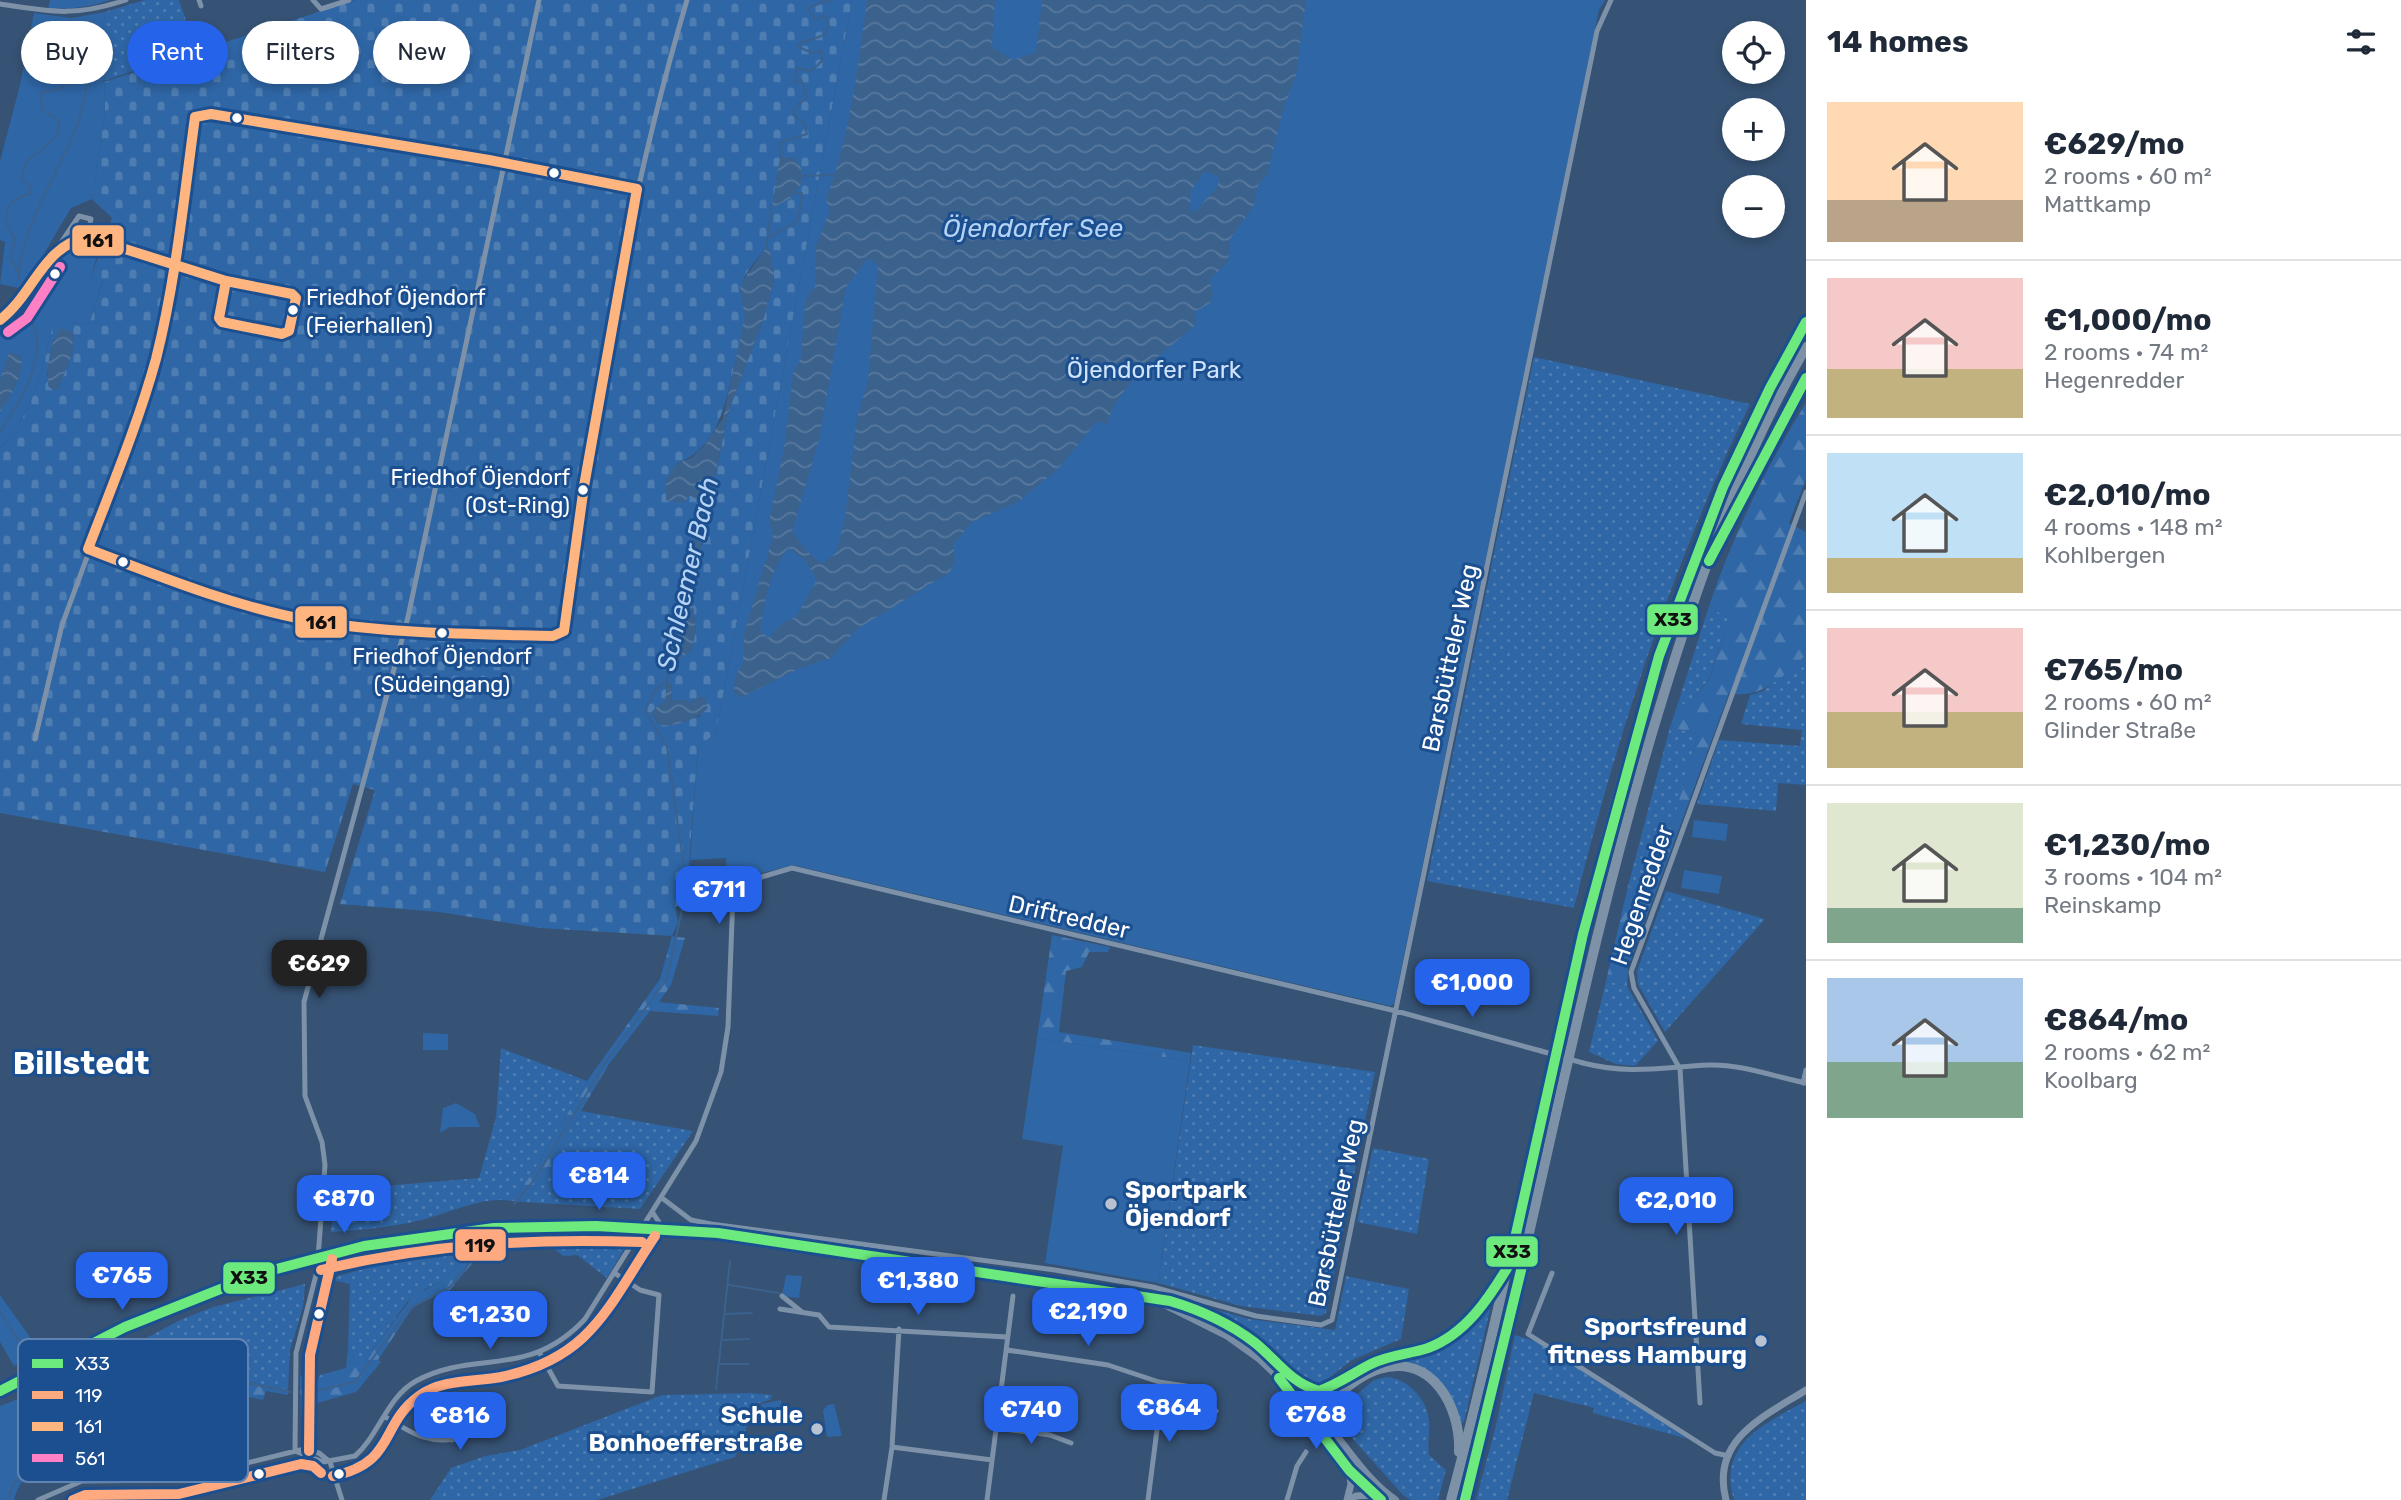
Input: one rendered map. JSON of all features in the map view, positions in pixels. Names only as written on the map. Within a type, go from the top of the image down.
[{"type":"highway","points":[[1451,1500],[1509,1265],[1583,934],[1659,656],[1723,487],[1770,388],[1806,322]]},
{"type":"highway","points":[[1465,1500],[1616,860],[1674,660],[1716,543],[1756,445],[1806,347]]},
{"type":"highway","points":[[1716,543],[1806,378]]},
{"type":"highway","points":[[1289,1374],[1314,1391],[1326,1390],[1365,1366],[1430,1347],[1455,1333],[1478,1312],[1509,1265]]},
{"type":"highway","points":[[1312,1411],[1358,1379],[1386,1367],[1407,1368],[1429,1378],[1443,1391],[1454,1410],[1459,1433],[1458,1474]]},
{"type":"highway","points":[[1312,1411],[1339,1384]]},
{"type":"highway","points":[[1334,1398],[1330,1421],[1337,1437]]},
{"type":"main road","points":[[103,1339],[153,1314],[225,1285],[318,1256],[394,1240],[494,1228],[643,1228],[718,1233],[1062,1282],[1180,1304],[1229,1326],[1267,1353],[1289,1374],[1349,1470],[1395,1500]]},
{"type":"main road","points":[[1160,1302],[1228,1336],[1260,1359],[1337,1437],[1377,1497]]},
{"type":"main road","points":[[0,1391],[18,1382]]},
{"type":"street","points":[[0,4],[58,13],[79,13],[126,0]]},
{"type":"street","points":[[313,0],[321,9],[349,0]]},
{"type":"street","points":[[295,1451],[296,1353],[318,1256],[325,1161],[322,1142],[305,1096],[304,1008],[404,631],[539,0]]},
{"type":"street","points":[[88,549],[194,588],[275,613],[353,627],[553,636],[564,631],[568,620],[600,393],[637,189],[687,0]]},
{"type":"street","name":"Barsbütteler Weg","points":[[662,1198],[691,1220],[711,1224],[1055,1270],[1153,1287],[1256,1316],[1328,1323],[1334,1317],[1597,31],[1611,0]]},
{"type":"street","points":[[35,739],[62,625],[144,399],[174,263],[195,117],[211,114],[637,189]]},
{"type":"street","points":[[0,320],[16,309],[79,216],[91,219],[87,237]]},
{"type":"street","points":[[57,249],[69,241],[87,237],[174,263]]},
{"type":"street","name":"Hegenredder","points":[[1679,1069],[1634,988],[1633,965],[1806,492]]},
{"type":"street","name":"Driftredder","points":[[662,1198],[696,1141],[721,1072],[728,1027],[736,887],[792,868],[1396,1012]]},
{"type":"street","points":[[1396,1012],[1583,1063],[1622,1071],[1709,1065],[1805,1083],[1806,1070]]},
{"type":"street","points":[[1679,1069],[1700,1403]]},
{"type":"street","points":[[330,1462],[360,1451],[405,1389],[432,1374],[539,1353],[571,1334],[585,1319],[616,1274],[662,1198]]},
{"type":"street","points":[[653,1213],[664,1230]]},
{"type":"street","points":[[1552,1273],[1528,1334],[1715,1453],[1729,1457]]},
{"type":"street","points":[[539,1353],[558,1386],[652,1392],[659,1295],[640,1290],[616,1274]]},
{"type":"street","points":[[782,1296],[803,1313]]},
{"type":"street","points":[[986,1500],[1013,1296]]},
{"type":"street","points":[[780,1309],[819,1315],[829,1327],[1007,1337]]},
{"type":"street","points":[[884,1500],[892,1447],[899,1329]]},
{"type":"street","points":[[1007,1350],[1108,1365],[1159,1382],[1196,1389],[1216,1411]]},
{"type":"street","points":[[1148,1500],[1159,1414],[1159,1382]]},
{"type":"street","points":[[1726,1500],[1724,1479],[1729,1457],[1751,1424],[1806,1390]]},
{"type":"street","points":[[384,1416],[424,1439],[452,1440]]},
{"type":"street","points":[[996,1428],[1051,1435],[1071,1443]]},
{"type":"street","points":[[892,1447],[992,1460]]},
{"type":"street","points":[[248,1463],[295,1451],[314,1452],[330,1462],[342,1500]]},
{"type":"street","points":[[1287,1500],[1297,1466],[1306,1452]]},
{"type":"street","points":[[1349,1470],[1351,1497]]},
{"type":"street","points":[[1351,1497],[1365,1480]]},
{"type":"street","points":[[38,1500],[80,1482]]},
{"type":"street","points":[[1351,1497],[1377,1497]]},
{"type":"green space","points":[[50,0],[110,0],[64,9],[48,8]]},
{"type":"green space","points":[[144,0],[179,0],[186,21],[127,21],[127,73],[113,78],[113,21],[104,21],[105,12]]},
{"type":"green space","points":[[355,0],[852,0],[716,734],[698,746],[686,903],[675,907],[678,922],[672,936],[540,928],[439,912],[340,904],[375,790],[353,784],[325,872],[0,813],[0,448],[22,420],[29,405],[41,372],[54,320],[89,324],[103,281],[91,277],[112,218],[92,199],[105,112],[104,84],[113,84],[113,79],[127,74],[127,84],[228,84],[228,41],[242,37],[242,84],[359,84],[359,21],[291,21]],"holes":[[[766,248],[770,251],[774,280],[764,317],[728,413],[692,598],[696,631],[667,640],[680,613],[700,500],[689,495],[676,464],[702,447],[724,408],[744,327],[744,278]],[[73,333],[72,354],[58,389],[47,375],[53,340]],[[666,684],[671,684],[672,701],[687,700],[701,716],[670,725],[658,724],[652,712],[666,701]]]},
{"type":"green space","name":"Öjendorfer Park","points":[[852,0],[1605,0],[1599,10],[1394,1004],[1390,1006],[793,865],[727,882],[726,858],[690,860],[698,746],[716,734]]},
{"type":"green space","points":[[105,12],[104,21],[32,21],[34,13],[71,18]]},
{"type":"green space","points":[[21,80],[21,84],[104,84],[105,112],[92,199],[71,208],[23,289],[0,284],[5,242],[0,240],[0,161]]},
{"type":"green space","points":[[83,243],[100,245],[91,277],[103,280],[89,324],[54,321],[36,389],[22,420],[0,448],[0,327],[25,311],[65,249]]},
{"type":"green space","points":[[1534,357],[1750,404],[1696,526],[1649,651],[1609,778],[1574,908],[1427,881]]},
{"type":"green space","points":[[1806,403],[1806,479],[1789,523],[1806,532],[1806,655],[1762,690],[1729,693],[1628,967],[1627,986],[1606,981],[1628,886],[1653,892],[1698,734],[1670,727],[1678,703],[1687,705],[1709,680],[1729,619],[1709,606],[1752,502]]},
{"type":"green space","points":[[1709,606],[1729,619],[1709,679],[1687,706],[1678,703]]},
{"type":"green space","points":[[1806,655],[1806,785],[1778,783],[1776,811],[1697,804],[1719,740],[1800,746],[1802,730],[1741,724],[1750,695],[1763,691]]},
{"type":"green space","points":[[1670,727],[1698,734],[1653,893],[1628,886]]},
{"type":"green space","points":[[1694,820],[1728,824],[1726,841],[1692,837]]},
{"type":"green space","points":[[1684,870],[1722,876],[1719,894],[1681,888]]},
{"type":"green space","points":[[1666,891],[1765,919],[1665,1032],[1638,984],[1637,971]]},
{"type":"green space","points":[[1052,935],[1110,947],[1108,952],[1089,952],[1082,967],[1066,971],[1059,1032],[1191,1053],[1190,1061],[1037,1038]]},
{"type":"green space","points":[[672,936],[685,938],[671,985],[659,1002],[719,1008],[718,1016],[650,1011],[609,1064],[539,1182],[522,1202],[512,1201],[531,1175],[587,1081],[660,979]]},
{"type":"green space","points":[[1606,981],[1627,986],[1658,1041],[1635,1066],[1616,1064],[1589,1052]]},
{"type":"green space","points":[[423,1033],[448,1034],[448,1050],[423,1050]]},
{"type":"green space","name":"Sportpark Öjendorf","points":[[1037,1038],[1190,1061],[1158,1283],[1045,1263],[1063,1146],[1022,1139]]},
{"type":"green space","points":[[1193,1045],[1375,1072],[1326,1313],[1321,1316],[1241,1306],[1158,1283]]},
{"type":"green space","points":[[501,1048],[587,1081],[531,1175],[512,1201],[478,1203],[400,1225],[331,1232],[335,1193],[369,1194],[371,1187],[479,1178],[496,1117]]},
{"type":"green space","points":[[456,1103],[475,1114],[480,1127],[450,1127],[440,1133],[443,1108]]},
{"type":"green space","points":[[581,1111],[693,1131],[640,1209],[522,1202],[539,1182]]},
{"type":"green space","points":[[1373,1148],[1429,1159],[1417,1234],[1357,1222]]},
{"type":"green space","points":[[628,1243],[607,1278],[577,1255],[563,1256],[549,1245]]},
{"type":"green space","points":[[485,1248],[449,1291],[421,1302],[411,1310],[378,1360],[381,1362],[356,1392],[314,1404],[301,1417],[300,1376],[316,1384],[320,1375],[346,1368],[348,1348],[359,1368],[413,1296],[443,1281],[473,1249]]},
{"type":"green space","points":[[473,1249],[443,1281],[425,1289],[407,1302],[359,1369],[348,1348],[350,1284],[328,1279],[416,1254],[443,1256]]},
{"type":"green space","points":[[786,1275],[802,1276],[799,1298],[782,1296]]},
{"type":"green space","points":[[1346,1276],[1409,1289],[1401,1339],[1352,1360],[1317,1387],[1302,1381],[1256,1339],[1215,1314],[1217,1310],[1249,1319],[1335,1330]]},
{"type":"green space","points":[[305,1284],[303,1307],[290,1350],[288,1390],[248,1381],[248,1339],[144,1339],[180,1320],[213,1307]]},
{"type":"green space","points":[[0,1295],[31,1339],[18,1339],[18,1364],[14,1366],[0,1342]]},
{"type":"green space","points":[[1492,1301],[1464,1422],[1461,1423],[1453,1400],[1442,1384],[1427,1372],[1404,1364],[1400,1358],[1435,1348],[1460,1335]]},
{"type":"green space","points":[[1515,1335],[1537,1342],[1688,1439],[1593,1413],[1594,1408],[1534,1393],[1507,1500],[1476,1500],[1496,1425]]},
{"type":"green space","points":[[1386,1377],[1407,1384],[1426,1408],[1429,1455],[1446,1470],[1438,1500],[1411,1500],[1404,1496],[1349,1435],[1341,1408],[1374,1380]]},
{"type":"green space","points":[[248,1381],[288,1390],[288,1395],[266,1391],[263,1400],[248,1397]]},
{"type":"green space","points":[[662,1395],[772,1395],[770,1400],[756,1404],[735,1457],[597,1500],[430,1500],[451,1468],[485,1456],[520,1450]]},
{"type":"green space","points":[[18,1399],[18,1482],[22,1482],[14,1500],[0,1500],[0,1406]]},
{"type":"green space","points":[[781,1400],[786,1424],[764,1421],[761,1404]]},
{"type":"green space","points":[[1806,1401],[1806,1500],[1734,1500],[1732,1464],[1739,1449],[1761,1427]]},
{"type":"green space","points":[[834,1404],[842,1436],[827,1437],[823,1411],[827,1405]]},
{"type":"water","name":"Öjendorfer See","points":[[867,0],[995,0],[992,47],[1013,60],[1036,52],[1042,0],[1306,0],[1296,76],[1284,107],[1267,175],[1258,185],[1254,205],[1230,239],[1228,262],[1209,280],[1213,294],[1210,303],[1196,311],[1196,324],[1130,383],[1112,411],[1108,425],[1097,421],[1058,469],[1019,501],[971,523],[953,545],[955,562],[949,573],[857,629],[831,658],[800,668],[740,698],[734,692],[735,677],[743,663],[744,634],[773,536],[769,520],[784,449],[793,374],[801,357],[805,304],[809,293],[815,287],[816,246],[830,210],[826,199],[847,126]],"holes":[[[1205,171],[1220,177],[1217,187],[1195,212],[1190,209],[1191,191]],[[868,258],[878,265],[868,381],[857,418],[845,518],[836,553],[821,564],[792,531],[819,440],[846,287]],[[788,548],[805,560],[817,580],[796,617],[784,622],[768,638],[760,630],[769,587]]]},
{"type":"water","points":[[780,157],[794,158],[801,168],[801,184],[791,198],[772,208]]},
{"type":"water","points":[[766,248],[770,251],[774,280],[764,317],[728,413],[692,598],[696,631],[692,650],[670,666],[665,662],[663,653],[680,613],[700,500],[690,495],[684,503],[666,500],[666,481],[676,464],[691,458],[704,446],[723,418],[745,316],[740,289],[745,277]]},
{"type":"water","points":[[62,328],[73,333],[72,354],[58,389],[53,390],[48,386],[50,355],[54,339]]},
{"type":"water","points":[[9,352],[21,356],[21,371],[0,412],[0,380]]},
{"type":"water","points":[[667,680],[671,684],[672,701],[687,700],[690,703],[698,697],[705,697],[708,708],[684,722],[658,724],[652,711],[665,701]]},
{"type":"waterway","name":"Schleemer Bach","points":[[780,157],[781,142],[807,134],[804,123],[794,115],[794,109],[807,97],[801,79],[795,83],[796,68],[811,71],[822,61],[821,50],[812,53],[799,47],[799,44],[824,35],[829,27],[825,15],[816,20],[807,8],[830,0]]},
{"type":"waterway","points":[[19,280],[20,263],[32,223],[76,128],[84,102],[93,20]]},
{"type":"waterway","points":[[19,275],[11,257],[15,239],[6,224],[8,207],[14,200],[30,194],[30,186],[22,179],[25,164],[57,134],[58,119],[42,110],[41,92],[59,89],[67,84]]},
{"type":"waterway","points":[[802,176],[835,175]]},
{"type":"waterway","name":"Schleemer Bach","points":[[768,238],[798,221],[802,193],[795,193]]},
{"type":"waterway","name":"Schleemer Bach","points":[[766,249],[772,207]]},
{"type":"waterway","points":[[0,432],[31,377],[37,345],[29,318]]},
{"type":"waterway","name":"Schleemer Bach","points":[[670,664],[667,680],[655,691],[645,711],[667,747],[686,883],[683,904]]},
{"type":"waterway","name":"Schleemer Bach","points":[[514,1204],[535,1179],[607,1060],[667,979],[683,905]]},
{"type":"waterway","name":"Schleemer Bach","points":[[306,1393],[355,1382],[410,1308],[450,1287],[482,1248]]},
{"type":"waterway","points":[[716,1389],[730,1261]]},
{"type":"waterway","points":[[729,1285],[779,1293]]},
{"type":"waterway","points":[[0,1311],[18,1339]]},
{"type":"waterway","points":[[725,1314],[752,1313]]},
{"type":"waterway","points":[[722,1340],[749,1339]]},
{"type":"waterway","points":[[719,1364],[749,1364]]},
{"type":"waterway","name":"Schleemer Bach","points":[[248,1383],[290,1392]]},
{"type":"waterway","name":"Schleemer Bach","points":[[7,1500],[18,1479]]},
{"type":"transit line","name":"161","points":[[88,549],[133,431],[156,359],[174,269],[195,117],[211,114],[489,160],[637,189]]},
{"type":"transit line","name":"161","points":[[564,631],[584,486],[637,189]]},
{"type":"transit line","name":"161","points":[[0,320],[59,251],[72,242],[87,237],[226,281]]},
{"type":"transit line","name":"561","points":[[8,332],[27,318],[60,267]]},
{"type":"transit line","name":"161","points":[[226,281],[292,294],[296,298],[289,331],[282,334],[222,322],[219,318],[226,281]]},
{"type":"transit line","name":"X33","points":[[102,1339],[125,1327],[261,1273],[364,1246],[494,1228],[596,1226],[718,1233],[1170,1301],[1235,1329],[1254,1342],[1291,1376],[1319,1391],[1378,1361],[1442,1342],[1475,1314],[1509,1265],[1583,934],[1659,656],[1723,487],[1770,388],[1806,322]]},
{"type":"transit line","name":"X33","points":[[1709,561],[1806,378]]},
{"type":"transit line","name":"161","points":[[88,549],[227,599],[312,621],[432,633],[553,636],[564,631]]},
{"type":"transit line","name":"119","points":[[333,1476],[367,1462],[385,1442],[406,1407],[428,1391],[448,1384],[501,1377],[557,1357],[594,1326],[655,1236]]},
{"type":"transit line","name":"119","points":[[321,1270],[401,1254],[481,1245],[561,1241],[642,1242]]},
{"type":"transit line","name":"X33","points":[[1465,1500],[1526,1250]]},
{"type":"transit line","name":"119","points":[[309,1451],[310,1355],[332,1259]]},
{"type":"transit line","name":"X33","points":[[1279,1378],[1349,1470],[1381,1500]]},
{"type":"transit line","name":"X33","points":[[0,1391],[18,1382]]},
{"type":"transit line","name":"119","points":[[248,1477],[301,1464],[313,1466],[321,1473]]},
{"type":"transit line","name":"119","points":[[73,1500],[85,1495],[179,1494],[228,1482]]},
{"type":"place","name":"Friedhof Öjendorf (Feierhallen)","points":[[293,310]]},
{"type":"place","name":"Friedhof Öjendorf (Ost-Ring)","points":[[583,490]]},
{"type":"place","name":"Friedhof Öjendorf (Südeingang)","points":[[442,633]]},
{"type":"place","name":"Sportpark Öjendorf","points":[[1111,1204]]},
{"type":"place","name":"Sportsfreund fitness Hamburg","points":[[1761,1341]]},
{"type":"place","name":"Schule Bonhoefferstraße","points":[[817,1429]]},
{"type":"district","name":"Billstedt","points":[[81,1063]]}]
